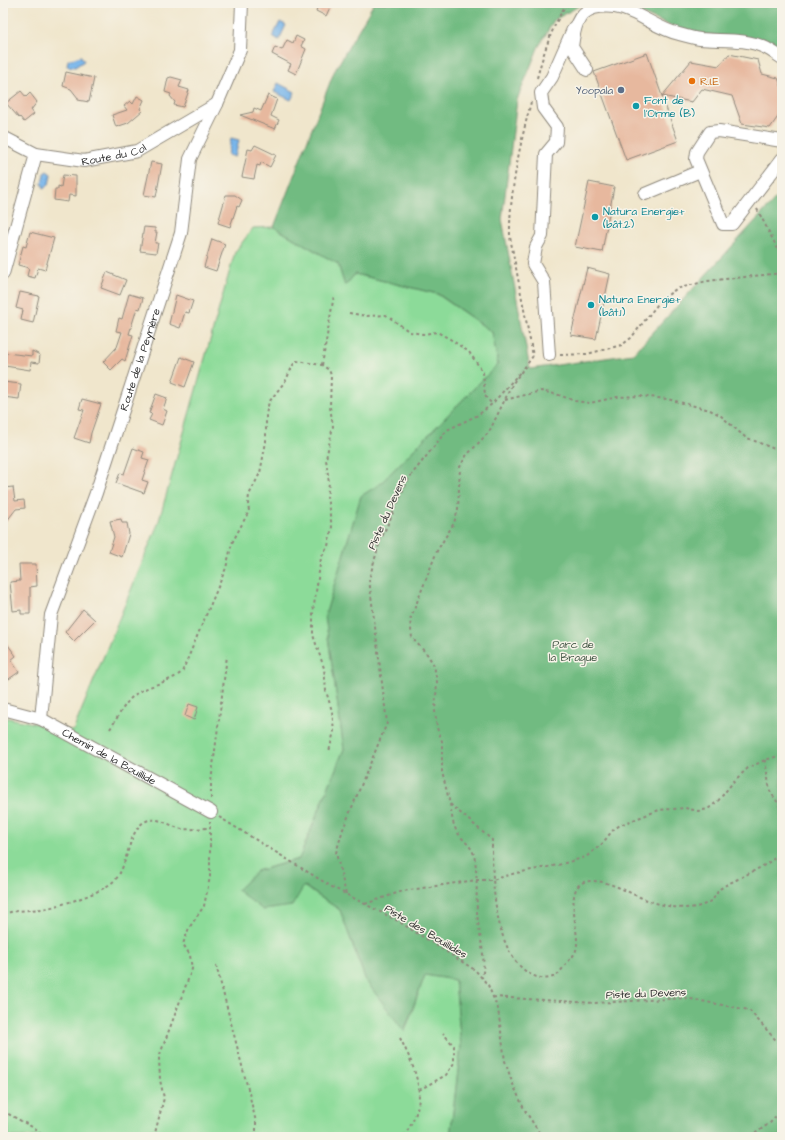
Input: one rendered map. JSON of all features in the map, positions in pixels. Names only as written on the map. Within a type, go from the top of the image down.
[{"type":"street","name":"Route de la Peyrière","points":[[41,718],[51,615],[96,493],[181,233],[190,159],[217,104],[240,50],[242,3]]},
{"type":"street","points":[[549,355],[544,282],[533,264],[536,247],[542,236],[546,154],[556,142],[557,127],[543,108],[541,93],[552,77],[574,27],[586,10],[605,5],[619,7],[676,33],[699,38],[745,41],[766,48],[782,58]]},
{"type":"street","points":[[574,27],[572,47],[587,70]]},
{"type":"street","name":"Route du Col","points":[[3,137],[36,154],[84,161],[137,151],[217,104]]},
{"type":"street","points":[[782,141],[719,131],[710,132],[697,152],[696,159],[724,224],[732,224],[782,158]]},
{"type":"street","points":[[3,274],[36,154]]},
{"type":"street","points":[[645,194],[700,171]]},
{"type":"street","name":"Chemin de la Bouillide","points":[[3,709],[41,718],[211,812]]},
{"type":"path","points":[[537,80],[547,43],[558,18],[567,3]]},
{"type":"path","points":[[482,978],[485,966],[477,911],[474,856],[471,847],[458,833],[453,824],[450,804],[442,772],[442,741],[437,728],[435,711],[437,682],[435,670],[427,654],[412,638],[410,620],[437,551],[454,523],[458,509],[460,467],[466,456],[489,432],[513,383],[533,356],[510,237],[510,220],[520,145],[533,95]]},
{"type":"path","points":[[751,199],[782,257]]},
{"type":"path","points":[[533,356],[587,354],[622,345],[631,338],[661,300],[676,289],[707,281],[782,274]]},
{"type":"path","points":[[322,365],[334,294]]},
{"type":"path","points":[[349,313],[367,316],[386,316],[410,332],[423,334],[437,332],[450,339],[469,352],[483,372],[485,396],[492,404]]},
{"type":"path","name":"Piste du Devens","points":[[346,894],[336,853],[343,829],[387,723],[369,580],[380,541],[410,478],[447,430],[478,415],[492,404],[533,356]]},
{"type":"path","points":[[110,728],[128,702],[138,692],[175,678],[182,672],[226,568],[232,544],[249,511],[249,495],[260,473],[266,442],[266,414],[270,402],[286,380],[293,365],[297,361],[322,365],[329,370],[331,375],[330,407],[334,426],[326,459],[329,483],[327,497],[332,527],[328,546],[320,565],[312,612],[313,635],[324,668],[326,691],[332,711],[334,731],[329,752]]},
{"type":"path","points":[[505,400],[541,391],[559,395],[575,401],[590,403],[617,397],[640,396],[667,399],[710,410],[720,415],[745,437],[782,452]]},
{"type":"path","points":[[154,1137],[164,1098],[160,1080],[159,1057],[192,968],[190,955],[184,944],[189,928],[204,906],[210,877],[211,782],[227,656]]},
{"type":"path","points":[[365,904],[403,891],[476,880],[492,880],[586,857],[602,844],[612,831],[620,825],[659,810],[685,808],[698,811],[708,809],[718,801],[734,781],[748,768],[782,755]]},
{"type":"path","points":[[766,760],[770,791],[782,809]]},
{"type":"path","points":[[450,804],[492,840],[492,880],[501,929],[513,959],[522,970],[544,979],[555,977],[576,951],[578,941],[573,904],[574,893],[580,885],[591,880],[600,881],[648,900],[671,906],[691,908],[703,905],[713,899],[721,889],[759,870],[782,852]]},
{"type":"path","name":"Piste des Bouillides","points":[[211,812],[346,894],[398,921],[462,960],[475,970],[488,985],[498,1009],[505,1061],[512,1082],[524,1109],[542,1137]]},
{"type":"path","points":[[3,914],[16,910],[46,908],[100,890],[114,880],[123,869],[134,833],[142,824],[150,820],[165,822],[182,829],[210,828]]},
{"type":"path","points":[[216,965],[256,1122],[256,1137]]},
{"type":"path","name":"Piste du Devens","points":[[493,998],[594,1003],[685,998],[749,1010],[782,1047]]},
{"type":"path","points":[[418,1090],[446,1075],[454,1063],[454,1046],[443,1033]]},
{"type":"path","points":[[400,1038],[409,1056],[418,1090],[418,1108],[404,1137]]},
{"type":"path","points":[[750,1137],[770,1123],[782,1109]]},
{"type":"path","points":[[3,1112],[34,1128],[44,1137]]},
{"type":"green space","name":"Parc de la Brague","points":[[374,3],[606,3],[581,5],[554,20],[538,48],[517,100],[502,219],[530,369],[633,354],[782,192],[782,1137],[450,1137],[461,1046],[455,980],[425,975],[404,1031],[366,981],[340,910],[304,886],[292,906],[263,910],[237,890],[257,871],[299,859],[344,749],[325,616],[361,496],[380,484],[498,364],[492,332],[438,294],[355,274],[345,286],[338,264],[274,227],[334,72]]},
{"type":"green space","points":[[616,3],[782,3],[782,52],[777,47],[744,38],[688,33]]},
{"type":"green space","points":[[274,227],[338,264],[345,286],[355,274],[437,294],[492,332],[498,364],[380,484],[361,496],[325,616],[344,749],[305,844],[782,1046],[298,859],[257,871],[238,890],[303,886],[340,910],[366,981],[405,1031],[425,975],[455,980],[461,1046],[450,1137],[9,1137],[8,1127],[3,1127],[3,717],[73,731],[158,524],[235,252],[253,228]]},
{"type":"water","points":[[280,22],[286,25],[279,40],[273,36]]},
{"type":"water","points":[[81,56],[84,61],[75,67],[67,66],[68,60]]},
{"type":"water","points":[[278,83],[295,92],[291,100],[274,92]]},
{"type":"water","points":[[231,138],[239,140],[235,157],[228,155]]},
{"type":"water","points":[[47,171],[51,174],[49,185],[44,188],[42,184],[44,173]]},
{"type":"building","points":[[319,3],[332,3],[326,16],[316,11]]},
{"type":"building","points":[[296,36],[304,40],[301,46],[306,49],[296,74],[288,70],[291,64],[272,54],[275,47],[282,50],[287,40],[293,43]]},
{"type":"building","name":"Font de l'Orme (B)","points":[[647,53],[678,141],[626,160],[594,72]]},
{"type":"building","points":[[729,54],[758,60],[762,74],[778,78],[782,88],[782,111],[770,128],[742,124],[732,96],[702,89],[692,102],[662,96],[691,61],[719,66]]},
{"type":"building","points":[[66,72],[94,78],[89,102],[78,100],[71,89],[63,86]]},
{"type":"building","points":[[171,77],[182,80],[179,87],[189,90],[183,107],[174,105],[175,102],[170,96],[171,94],[165,92],[168,78]]},
{"type":"building","points":[[21,91],[26,97],[30,93],[37,102],[31,110],[34,114],[24,122],[6,103]]},
{"type":"building","points":[[268,95],[277,99],[271,116],[279,120],[275,129],[240,115],[253,112],[254,108],[261,111]]},
{"type":"building","points":[[137,96],[144,100],[140,109],[142,111],[128,123],[116,127],[112,115],[127,110],[124,106],[130,101],[133,104]]},
{"type":"building","points":[[255,145],[276,155],[270,167],[261,162],[260,166],[257,165],[254,179],[242,177],[248,149],[252,150]]},
{"type":"building","points":[[151,162],[162,164],[156,197],[144,195]]},
{"type":"building","points":[[63,175],[76,176],[76,196],[69,195],[68,202],[54,200],[55,189],[58,189],[58,186],[61,187]]},
{"type":"building","name":"Natura Energie+ (bât.2)","points":[[589,182],[614,187],[602,252],[575,247]]},
{"type":"building","points":[[226,195],[235,195],[242,200],[239,207],[237,206],[230,227],[218,223]]},
{"type":"building","points":[[144,227],[155,228],[155,232],[157,232],[155,243],[158,243],[156,253],[140,251]]},
{"type":"building","points":[[30,232],[54,238],[45,270],[38,268],[35,278],[27,276],[29,268],[18,265],[23,246],[26,247]]},
{"type":"building","points":[[212,239],[225,244],[216,271],[204,267]]},
{"type":"building","name":"Natura Energie+ (bât.1)","points":[[587,268],[610,274],[596,339],[571,335]]},
{"type":"building","points":[[107,272],[126,280],[120,295],[101,288]]},
{"type":"building","points":[[20,292],[39,296],[33,323],[21,320],[23,310],[16,308]]},
{"type":"building","points":[[129,294],[143,298],[140,309],[137,308],[129,334],[133,335],[125,361],[122,359],[111,370],[103,362],[117,347],[122,332],[116,331],[119,318],[122,319]]},
{"type":"building","points":[[176,295],[193,301],[189,313],[185,312],[180,328],[169,324]]},
{"type":"building","points":[[32,351],[40,355],[39,363],[31,362],[30,370],[5,366],[6,353],[32,356]]},
{"type":"building","points":[[181,357],[194,362],[185,387],[172,382]]},
{"type":"building","points":[[3,382],[21,384],[19,399],[3,397]]},
{"type":"building","points":[[156,394],[167,398],[163,409],[167,411],[162,425],[149,420],[152,414],[149,413]]},
{"type":"building","points":[[82,399],[101,404],[89,443],[74,438],[84,410],[79,409]]},
{"type":"building","points":[[133,448],[144,452],[142,458],[149,460],[142,480],[148,482],[144,493],[116,483],[120,473],[124,474]]},
{"type":"building","points":[[13,487],[15,501],[24,500],[25,508],[16,509],[3,526],[4,488]]},
{"type":"building","points":[[121,519],[122,523],[127,523],[129,534],[122,557],[109,552],[114,537],[110,521]]},
{"type":"building","points":[[19,564],[36,564],[37,586],[30,587],[30,614],[21,614],[21,610],[13,611],[10,582],[20,581]]},
{"type":"building","points":[[83,609],[95,620],[74,641],[65,632]]},
{"type":"building","points":[[3,638],[16,656],[11,660],[19,672],[3,683]]},
{"type":"building","points":[[189,704],[198,707],[194,720],[185,716]]},
{"type":"place","name":"R.I.E","points":[[692,81]]},
{"type":"place","name":"Yoopala","points":[[621,90]]},
{"type":"place","name":"Font de l'Orme (B)","points":[[636,106]]},
{"type":"place","name":"Natura Energie+ (bât.2)","points":[[595,217]]},
{"type":"place","name":"Natura Energie+ (bât.1)","points":[[591,305]]}]
